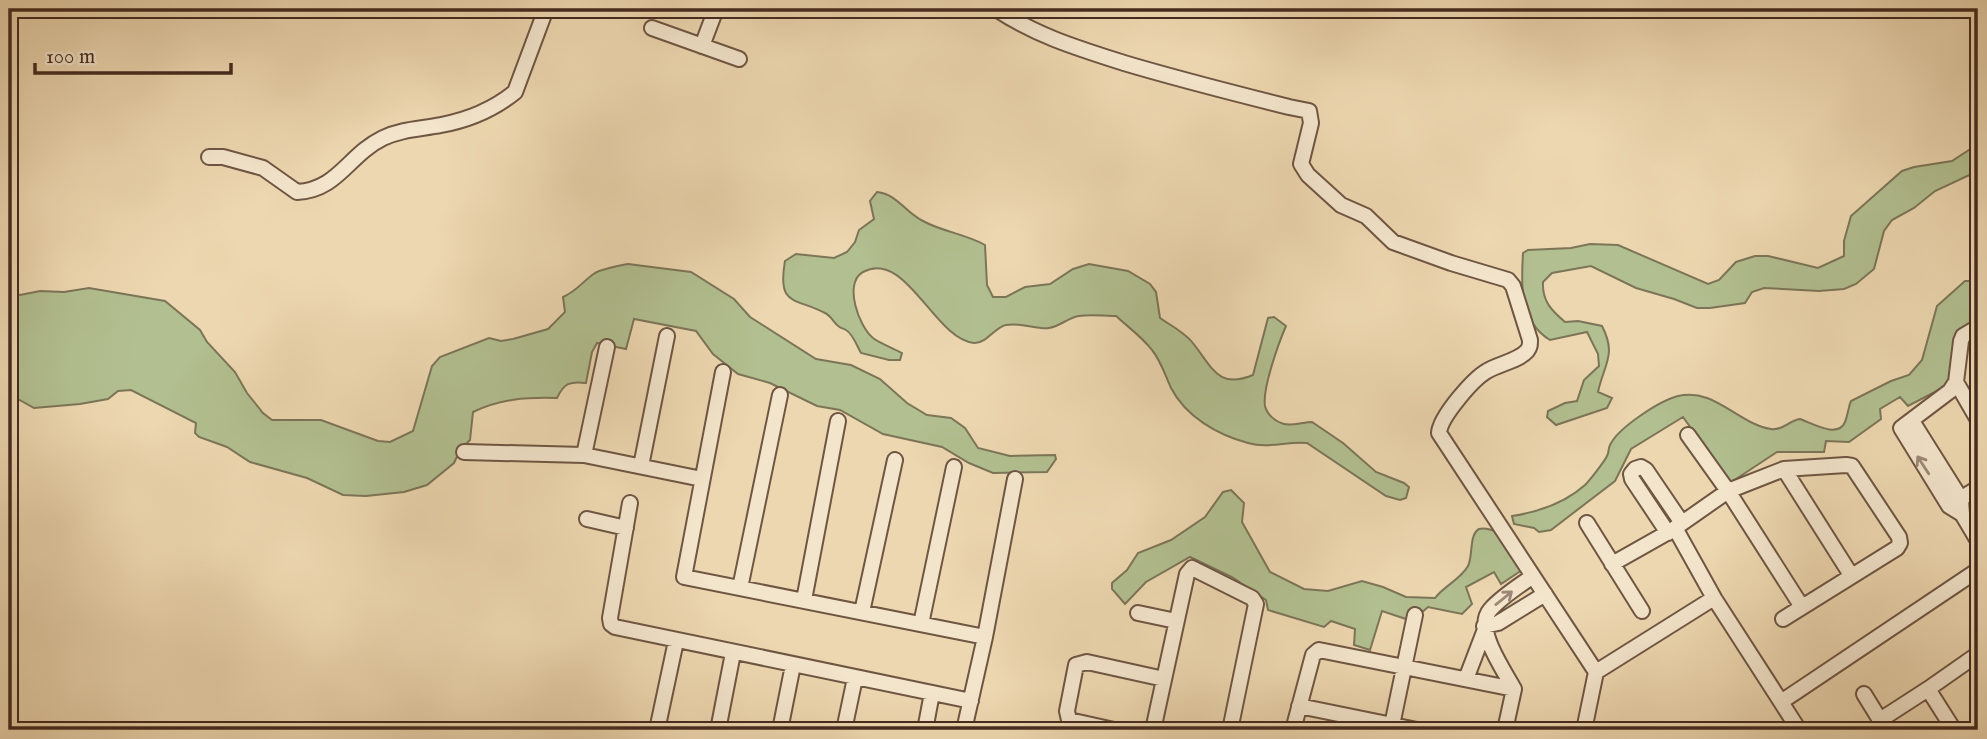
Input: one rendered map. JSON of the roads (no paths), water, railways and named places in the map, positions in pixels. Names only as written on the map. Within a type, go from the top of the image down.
[{"type":"street","points":[[209,157],[223,157],[253,164],[297,192],[318,189],[326,185],[355,157],[380,140],[399,131],[442,125],[472,117],[515,92],[546,9]]},
{"type":"street","points":[[702,46],[716,9]]},
{"type":"street","points":[[996,9],[1032,31],[1064,44],[1180,80],[1309,111],[1311,123],[1301,164],[1308,175],[1341,205],[1366,216],[1393,242],[1508,280],[1514,286],[1530,340],[1529,347],[1524,353],[1484,372],[1466,391],[1439,429],[1439,433],[1596,672],[1584,730]]},
{"type":"street","points":[[652,28],[739,59]]},
{"type":"street","points":[[1978,327],[1963,336],[1956,382],[1950,391],[1912,421],[1903,424],[1902,432],[1957,506],[1978,541]]},
{"type":"street","points":[[641,466],[667,337]]},
{"type":"street","points":[[584,455],[607,346]]},
{"type":"street","points":[[723,372],[684,577],[985,637]]},
{"type":"street","points":[[1956,382],[1978,420]]},
{"type":"street","points":[[740,588],[779,395]]},
{"type":"street","points":[[804,600],[838,421]]},
{"type":"street","points":[[1688,435],[1728,491],[1802,607]]},
{"type":"street","points":[[464,452],[584,455],[702,479]]},
{"type":"street","points":[[862,612],[895,460]]},
{"type":"street","points":[[1612,564],[1675,528],[1728,491],[1784,469],[1852,466],[1899,537],[1897,548],[1783,619]]},
{"type":"street","points":[[921,624],[954,467]]},
{"type":"street","points":[[1784,469],[1851,575]]},
{"type":"street","points":[[964,730],[1015,479]]},
{"type":"street","points":[[1957,506],[1978,488]]},
{"type":"street","points":[[631,503],[610,618],[615,627],[971,701]]},
{"type":"street","points":[[587,519],[626,528]]},
{"type":"street","points":[[1587,523],[1642,611]]},
{"type":"street","points":[[1675,528],[1714,597],[1799,730]]},
{"type":"street","points":[[1153,730],[1187,574],[1192,568],[1255,600],[1255,616],[1230,730]]},
{"type":"street","points":[[1780,702],[1978,570]]},
{"type":"street","points":[[1466,679],[1489,610],[1533,576]]},
{"type":"street","points":[[1484,629],[1545,594]]},
{"type":"street","points":[[1596,672],[1714,597]]},
{"type":"street","points":[[1138,613],[1176,621]]},
{"type":"street","points":[[1391,727],[1415,615]]},
{"type":"street","points":[[1484,629],[1514,689],[1505,730]]},
{"type":"street","points":[[657,730],[676,641]]},
{"type":"street","points":[[1293,730],[1313,655],[1317,650],[1514,689]]},
{"type":"street","points":[[718,730],[733,653]]},
{"type":"street","points":[[1864,694],[1884,725],[1928,688],[1978,654]]},
{"type":"street","points":[[1114,730],[1069,720],[1067,712],[1076,665],[1087,662],[1164,679]]},
{"type":"street","points":[[780,730],[793,665]]},
{"type":"street","points":[[844,730],[855,678]]},
{"type":"street","points":[[1928,688],[1954,730]]},
{"type":"street","points":[[925,730],[932,693]]},
{"type":"street","points":[[1299,706],[1391,727],[1417,730]]}]
